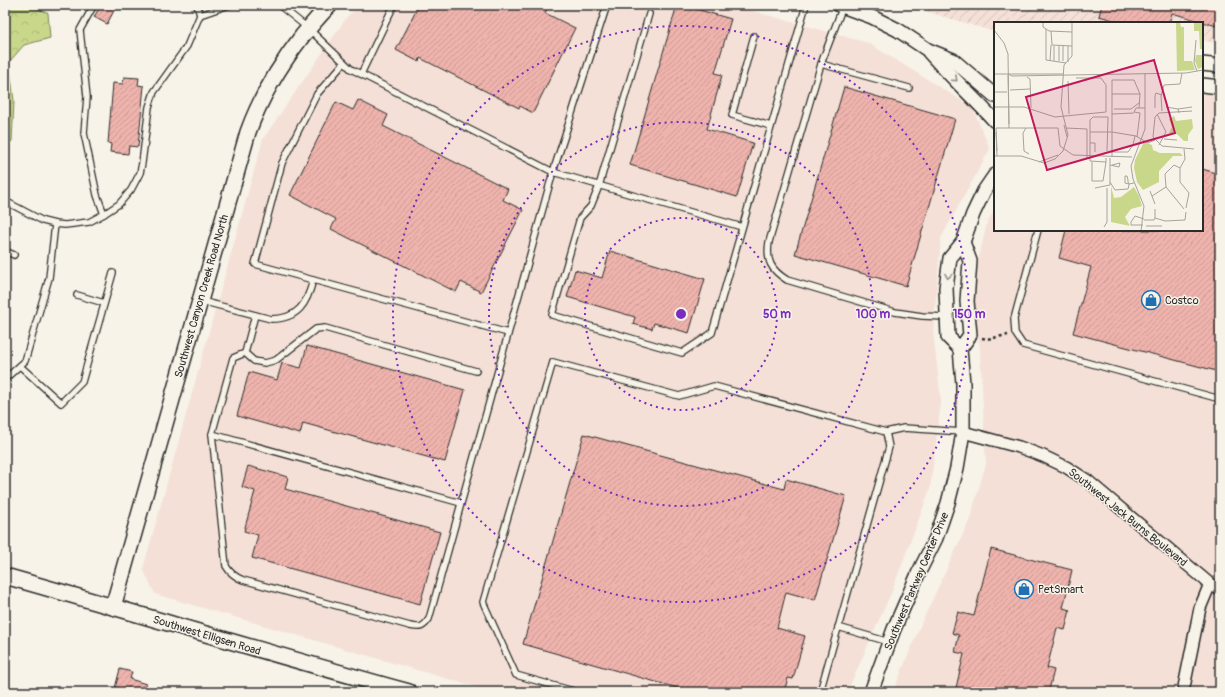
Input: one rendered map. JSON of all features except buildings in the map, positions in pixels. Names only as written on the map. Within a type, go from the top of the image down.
[{"type":"main road","name":"Southwest Canyon Creek Road North","points":[[113,607],[242,151],[254,116],[280,67],[291,50],[330,5]]},
{"type":"main road","name":"Southwest Elligsen Road","points":[[5,576],[409,692]]},
{"type":"street","points":[[841,6],[872,17],[898,30],[928,50],[953,60],[994,95]]},
{"type":"street","points":[[928,50],[945,70],[966,89],[994,119]]},
{"type":"street","points":[[1203,64],[1220,66]]},
{"type":"street","points":[[1203,85],[1220,87]]},
{"type":"street","points":[[963,242],[970,261],[967,301],[970,335],[960,349],[948,337],[946,288],[950,258],[963,242],[973,214],[984,191],[994,176]]},
{"type":"street","name":"Southwest Parkway Center Drive","points":[[871,692],[889,642],[918,574],[936,538],[953,484],[963,432],[963,383],[960,349]]},
{"type":"street","name":"Southwest Jack Burns Boulevard","points":[[963,432],[1019,447],[1066,467],[1088,481],[1215,587]]},
{"type":"street","points":[[1183,692],[1200,608],[1215,587]]},
{"type":"lane","points":[[94,5],[80,30],[87,97],[84,133],[96,195],[104,214]]},
{"type":"lane","points":[[5,201],[43,221],[65,225],[89,222],[119,204],[131,190],[140,173],[149,107],[154,92],[187,46],[200,16],[197,5]]},
{"type":"lane","points":[[200,16],[229,5]]},
{"type":"lane","points":[[279,5],[309,29],[351,69],[553,172],[742,227]]},
{"type":"lane","points":[[361,74],[394,5]]},
{"type":"lane","points":[[245,353],[233,358],[212,434],[226,566],[236,577],[243,580],[419,628],[425,625],[429,619],[553,172],[607,5]]},
{"type":"lane","points":[[649,14],[599,186],[592,206],[580,218],[552,315],[682,353],[712,333],[806,5]]},
{"type":"lane","points":[[841,6],[821,64],[769,242],[767,252],[769,261],[773,269],[787,280],[895,312],[922,316],[946,317]]},
{"type":"lane","points":[[754,36],[732,115],[771,126]]},
{"type":"lane","points":[[344,63],[317,94],[282,163],[256,264],[508,333]]},
{"type":"lane","points":[[821,64],[909,88]]},
{"type":"lane","points":[[5,380],[25,362],[49,278],[55,224]]},
{"type":"lane","points":[[1038,231],[1014,319],[1015,333],[1023,345],[1220,399]]},
{"type":"lane","points":[[5,251],[14,255]]},
{"type":"lane","points":[[20,366],[61,403],[82,382],[113,273]]},
{"type":"lane","points":[[200,300],[271,320],[282,319],[295,313],[302,307],[310,295],[313,280]]},
{"type":"lane","points":[[77,295],[104,303]]},
{"type":"lane","points":[[245,353],[255,315]]},
{"type":"lane","points":[[245,353],[254,361],[264,363],[270,362],[276,360],[316,329],[325,328],[476,371]]},
{"type":"lane","points":[[577,692],[516,675],[483,602],[553,362],[679,396],[714,386],[886,432],[904,428],[963,432]]},
{"type":"lane","points":[[820,692],[889,447],[886,432]]},
{"type":"lane","points":[[212,434],[461,503]]},
{"type":"lane","points":[[838,627],[889,642]]},
{"type":"path","points":[[987,339],[997,338]]},
{"type":"shaded area","points":[[359,5],[731,5],[868,43],[972,107],[990,149],[941,238],[933,332],[941,401],[930,489],[892,591],[847,692],[493,692],[155,594],[143,569],[263,139],[347,17]]},
{"type":"shaded area","points":[[905,5],[1220,5],[1220,44],[1203,40],[1203,22],[994,22],[994,32]]},
{"type":"shaded area","points":[[1203,93],[1220,96],[1220,692],[893,692],[921,624],[970,519],[986,464],[980,350],[974,310],[975,274],[987,223],[994,210],[994,231],[1203,231]]},
{"type":"green space","points":[[5,5],[29,5],[48,13],[50,38],[24,45],[9,62],[14,101],[12,141],[5,146]]},
{"type":"place","name":"Costco","points":[[1151,300]]},
{"type":"place","name":"PetSmart","points":[[1024,589]]}]
